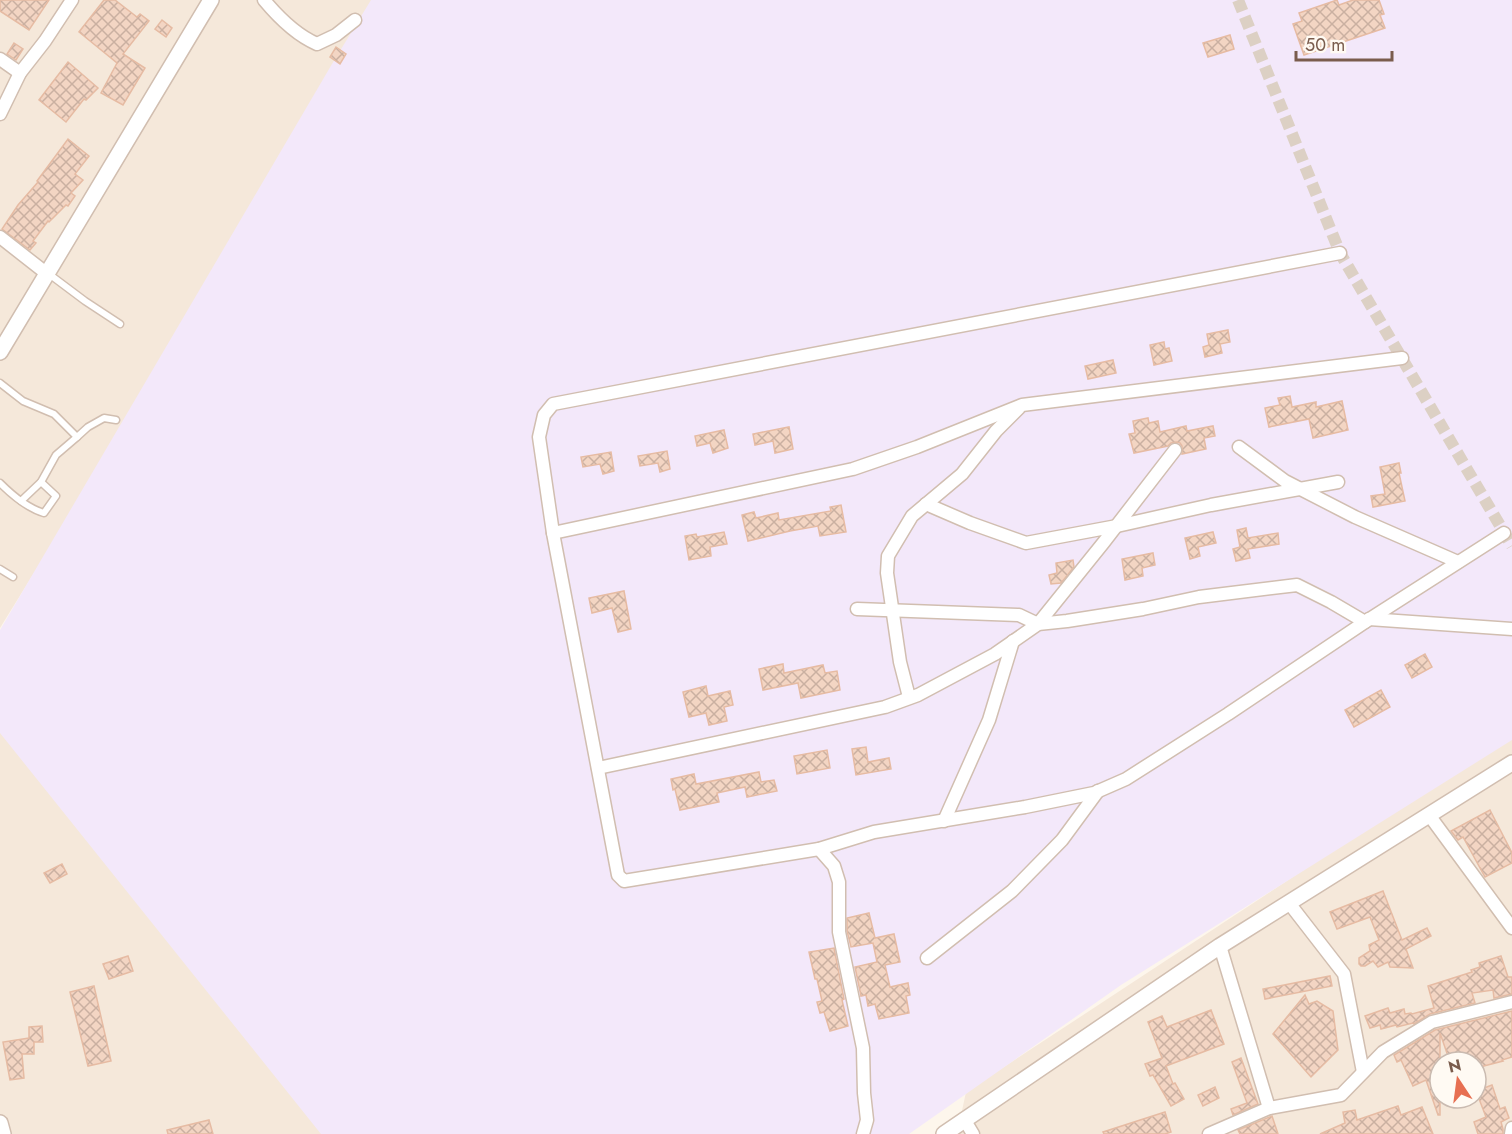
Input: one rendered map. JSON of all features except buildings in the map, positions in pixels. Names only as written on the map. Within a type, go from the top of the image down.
[{"type":"street","points":[[0,114],[20,73],[72,0]]},
{"type":"street","points":[[0,352],[211,0]]},
{"type":"street","points":[[264,0],[278,17],[306,40],[317,44],[336,35],[355,20]]},
{"type":"street","points":[[0,59],[20,73]]},
{"type":"street","points":[[0,237],[47,272]]},
{"type":"street","points":[[1340,253],[553,404],[544,415],[539,437],[553,533],[618,875],[624,881],[819,849],[874,832],[1025,807],[1098,791],[1126,779],[1228,714],[1367,620],[1504,533]]},
{"type":"street","points":[[553,533],[853,469],[917,447],[1022,405],[1402,357]]},
{"type":"street","points":[[909,698],[900,662],[887,573],[888,556],[912,516],[962,474],[996,431],[1022,405]]},
{"type":"street","points":[[1239,447],[1285,481],[1300,489],[1355,517],[1458,562]]},
{"type":"street","points":[[598,768],[885,707],[918,695],[995,654],[1038,624],[1175,450]]},
{"type":"street","points":[[926,504],[1026,543],[1338,482]]},
{"type":"street","points":[[857,609],[1019,615],[1038,624],[1143,609],[1198,597],[1297,585],[1367,620],[1512,629]]},
{"type":"street","points":[[944,820],[989,720],[1013,642]]},
{"type":"street","points":[[944,1134],[1220,946],[1512,763]]},
{"type":"street","points":[[927,958],[1012,891],[1062,840],[1098,791]]},
{"type":"street","points":[[1429,815],[1512,928]]},
{"type":"street","points":[[819,849],[834,866],[839,882],[839,932],[863,1048],[867,1120],[863,1134]]},
{"type":"street","points":[[1288,903],[1344,974],[1363,1072]]},
{"type":"street","points":[[1220,946],[1269,1108]]},
{"type":"street","points":[[1209,1134],[1269,1108],[1341,1095],[1383,1052],[1432,1022],[1512,1002]]},
{"type":"street","points":[[964,1119],[974,1134]]},
{"type":"street","points":[[0,1123],[3,1134]]},
{"type":"street","points":[[1511,1134],[1512,1128]]},
{"type":"lane","points":[[47,272],[120,324]]},
{"type":"lane","points":[[0,383],[23,401],[54,414],[76,437]]},
{"type":"lane","points":[[21,501],[41,482],[56,455],[76,437],[104,418],[116,420]]},
{"type":"lane","points":[[0,483],[21,501],[36,511],[44,513],[56,496],[41,482]]},
{"type":"lane","points":[[0,569],[13,577]]},
{"type":"shaded area","points":[[0,0],[380,0],[172,350],[0,628]]},
{"type":"shaded area","points":[[371,0],[1512,0],[1512,740],[1121,985],[909,1134],[321,1134],[0,733],[0,630]]},
{"type":"shaded area","points":[[0,732],[349,1134],[0,1134]]},
{"type":"shaded area","points":[[1512,733],[1512,1134],[957,1134],[966,1092]]},
{"type":"tunnel","points":[[1238,0],[1340,253],[1512,546]]}]
